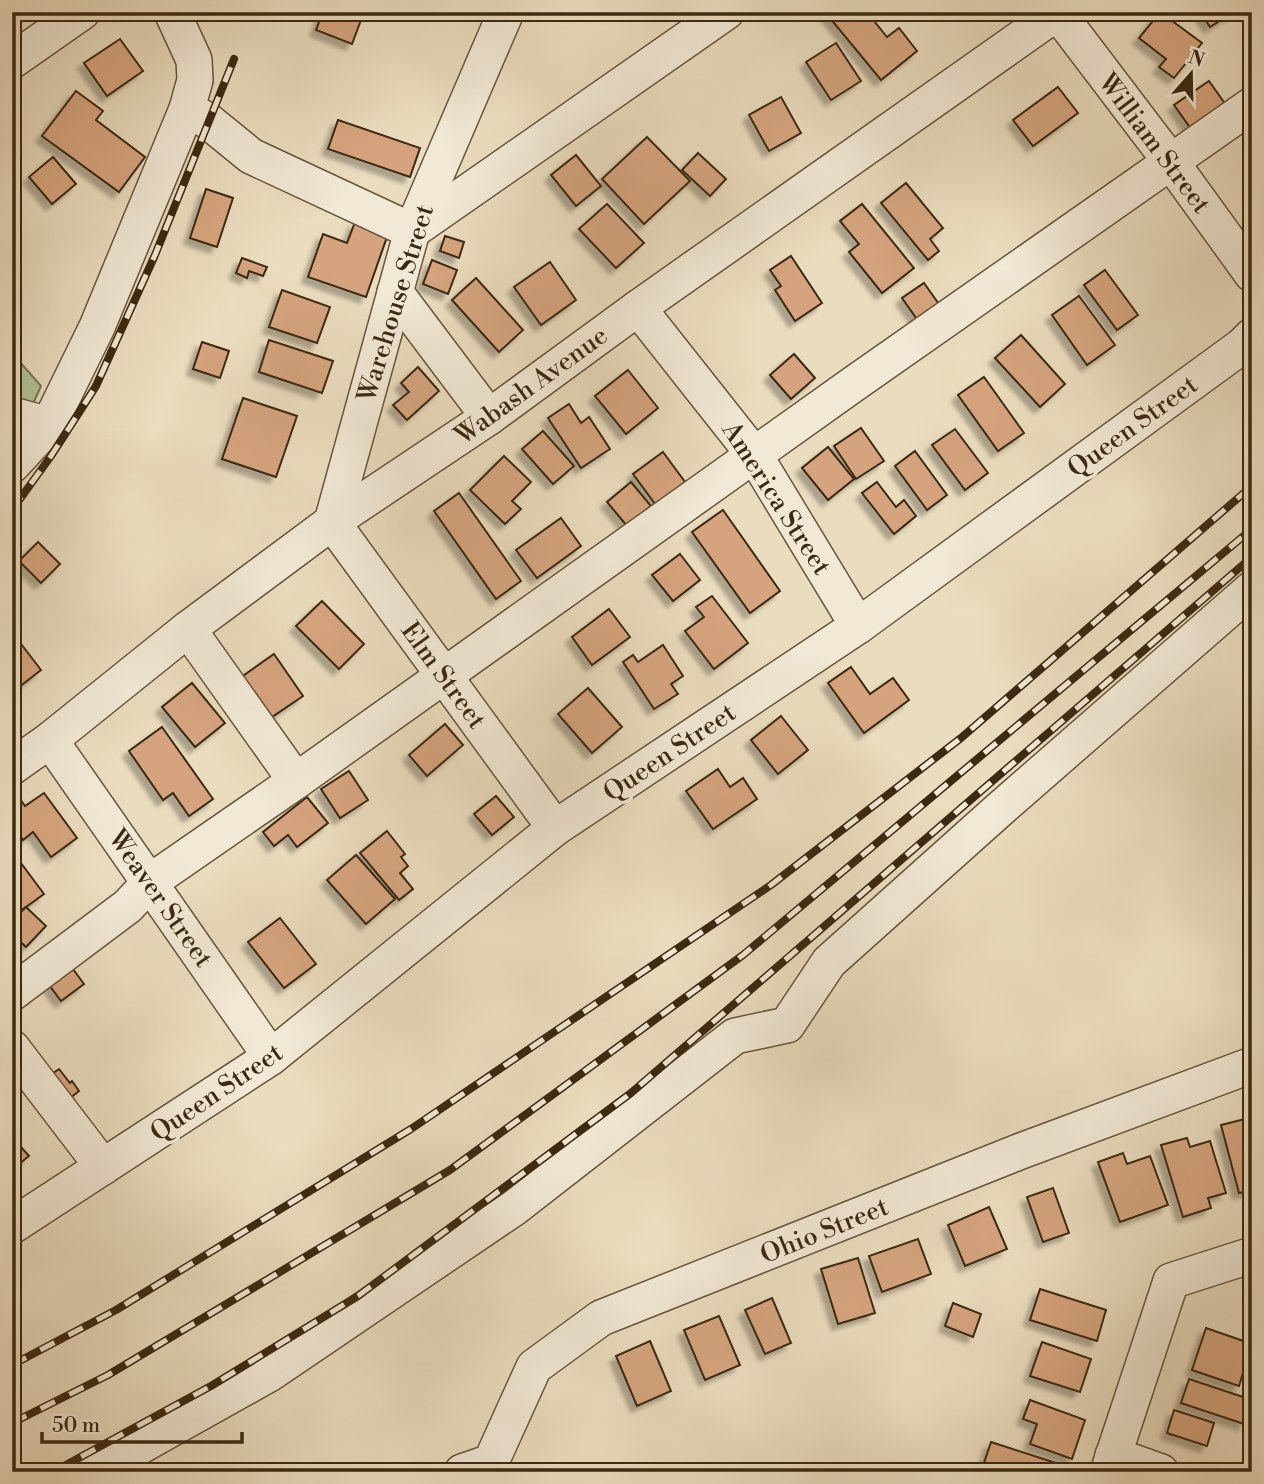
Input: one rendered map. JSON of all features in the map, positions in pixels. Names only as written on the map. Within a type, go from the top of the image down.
[{"type":"street","points":[[12,61],[82,12]]},
{"type":"street","points":[[12,465],[49,425],[97,327],[187,109],[195,80],[194,60],[172,12]]},
{"type":"street","name":"Warehouse Street","points":[[332,522],[412,231],[506,12]]},
{"type":"street","points":[[187,109],[208,121],[251,156],[412,231],[726,12]]},
{"type":"street","name":"William Street","points":[[1057,12],[1252,274]]},
{"type":"street","name":"Wabash Avenue","points":[[12,767],[50,740],[188,629],[332,522],[489,417],[638,308],[1057,12]]},
{"type":"street","points":[[12,993],[128,906],[150,882],[1252,105]]},
{"type":"street","points":[[395,292],[489,417]]},
{"type":"street","name":"America Street","points":[[638,308],[755,456],[858,626]]},
{"type":"street","name":"Queen Street","points":[[12,1226],[271,1057],[555,828],[858,626],[1247,341]]},
{"type":"street","points":[[12,415],[49,425]]},
{"type":"street","name":"Elm Street","points":[[332,522],[555,828]]},
{"type":"street","points":[[94,1472],[269,1374],[514,1208],[735,1036],[787,1025],[829,962],[1000,808],[1252,589]]},
{"type":"street","points":[[188,629],[296,781]]},
{"type":"street","name":"Weaver Street","points":[[50,740],[271,1057]]},
{"type":"street","points":[[12,1048],[103,1167]]},
{"type":"street","name":"Ohio Street","points":[[483,1468],[534,1367],[601,1318],[1021,1151],[1252,1065]]},
{"type":"street","points":[[1161,1472],[1110,1463],[1171,1281],[1252,1255]]},
{"type":"green space","points":[[12,353],[41,386],[12,451]]},
{"type":"building","points":[[323,12],[364,12],[352,44],[316,30]]},
{"type":"building","points":[[825,12],[867,12],[887,37],[899,28],[917,51],[881,80]]},
{"type":"building","points":[[1160,12],[1202,43],[1174,78],[1159,67],[1166,59],[1139,38]]},
{"type":"building","points":[[1200,12],[1231,12],[1232,13],[1210,27]]},
{"type":"building","points":[[120,39],[143,71],[107,96],[84,63]]},
{"type":"building","points":[[836,43],[861,81],[831,100],[806,62]]},
{"type":"building","points":[[1209,81],[1231,112],[1196,136],[1174,105]]},
{"type":"building","points":[[1058,87],[1078,113],[1033,146],[1013,120]]},
{"type":"building","points":[[76,91],[103,111],[96,120],[145,157],[119,192],[42,136]]},
{"type":"building","points":[[781,97],[801,133],[769,151],[749,115]]},
{"type":"building","points":[[338,120],[420,148],[410,177],[328,149]]},
{"type":"building","points":[[647,137],[690,181],[644,224],[602,179]]},
{"type":"building","points":[[698,153],[726,179],[710,196],[682,170]]},
{"type":"building","points":[[576,155],[601,186],[576,206],[551,175]]},
{"type":"building","points":[[53,157],[76,184],[52,204],[29,177]]},
{"type":"building","points":[[906,183],[943,228],[930,239],[939,251],[928,260],[881,203]]},
{"type":"building","points":[[206,189],[233,198],[217,247],[190,238]]},
{"type":"building","points":[[607,204],[644,243],[616,268],[579,229]]},
{"type":"building","points":[[862,204],[914,268],[882,293],[849,252],[859,244],[840,221]]},
{"type":"building","points":[[355,222],[388,234],[366,297],[308,277],[323,234],[347,243]]},
{"type":"building","points":[[445,236],[464,242],[459,258],[440,251]]},
{"type":"building","points":[[791,256],[822,303],[795,321],[775,290],[781,286],[770,270]]},
{"type":"building","points":[[242,258],[267,267],[263,276],[249,271],[247,278],[236,273]]},
{"type":"building","points":[[432,260],[457,270],[448,294],[423,284]]},
{"type":"building","points":[[550,262],[576,300],[541,325],[514,287]]},
{"type":"building","points":[[1105,270],[1138,315],[1117,330],[1084,285]]},
{"type":"building","points":[[476,278],[523,330],[499,352],[452,300]]},
{"type":"building","points":[[924,283],[941,307],[919,322],[902,298]]},
{"type":"building","points":[[282,290],[330,307],[317,343],[269,327]]},
{"type":"building","points":[[1079,296],[1115,345],[1087,365],[1052,315]]},
{"type":"building","points":[[1021,335],[1065,384],[1040,407],[995,358]]},
{"type":"building","points":[[269,340],[333,361],[322,393],[259,372]]},
{"type":"building","points":[[202,342],[229,351],[220,378],[193,369]]},
{"type":"building","points":[[794,354],[815,378],[791,399],[770,375]]},
{"type":"building","points":[[418,367],[439,391],[407,420],[393,405],[409,392],[401,383]]},
{"type":"building","points":[[628,370],[658,408],[626,434],[595,396]]},
{"type":"building","points":[[984,377],[1024,433],[998,451],[958,395]]},
{"type":"building","points":[[243,398],[297,416],[276,477],[222,459]]},
{"type":"building","points":[[569,404],[581,423],[589,417],[610,449],[581,468],[548,418]]},
{"type":"building","points":[[861,428],[884,461],[856,479],[834,446]]},
{"type":"building","points":[[955,429],[988,473],[965,490],[932,445]]},
{"type":"building","points":[[543,431],[574,466],[553,484],[522,449]]},
{"type":"building","points":[[828,447],[854,479],[828,500],[802,468]]},
{"type":"building","points":[[915,451],[947,495],[927,510],[895,466]]},
{"type":"building","points":[[663,452],[691,490],[661,512],[633,474]]},
{"type":"building","points":[[504,456],[531,482],[512,501],[521,509],[505,524],[470,490]]},
{"type":"building","points":[[631,482],[651,506],[627,526],[607,502]]},
{"type":"building","points":[[877,482],[896,507],[904,500],[916,516],[894,534],[862,493]]},
{"type":"building","points":[[459,493],[521,581],[496,599],[434,511]]},
{"type":"building","points":[[723,510],[780,591],[750,613],[692,532]]},
{"type":"building","points":[[561,518],[581,546],[537,578],[516,550]]},
{"type":"building","points":[[38,542],[60,564],[41,583],[19,561]]},
{"type":"building","points":[[680,554],[700,580],[673,601],[652,575]]},
{"type":"building","points":[[712,596],[748,643],[714,669],[685,631],[704,617],[696,607]]},
{"type":"building","points":[[322,601],[364,644],[339,669],[296,626]]},
{"type":"building","points":[[609,609],[630,637],[592,665],[572,637]]},
{"type":"building","points":[[12,632],[41,670],[14,691],[12,688]]},
{"type":"building","points":[[663,645],[683,676],[671,684],[678,694],[654,709],[623,662],[633,655],[638,662]]},
{"type":"building","points":[[274,654],[303,696],[269,719],[240,678]]},
{"type":"building","points":[[851,667],[870,694],[893,678],[909,700],[864,733],[828,683]]},
{"type":"building","points":[[192,683],[225,723],[195,747],[162,707]]},
{"type":"building","points":[[588,688],[622,727],[592,753],[558,714]]},
{"type":"building","points":[[781,716],[808,750],[778,774],[751,740]]},
{"type":"building","points":[[445,724],[463,745],[427,776],[409,755]]},
{"type":"building","points":[[162,727],[213,799],[189,816],[173,793],[163,800],[129,751]]},
{"type":"building","points":[[718,769],[730,787],[743,778],[757,799],[713,829],[686,791]]},
{"type":"building","points":[[349,771],[368,800],[340,818],[321,789]]},
{"type":"building","points":[[44,793],[77,838],[51,857],[33,832],[23,840],[12,824],[12,800],[18,796],[25,806]]},
{"type":"building","points":[[496,796],[514,817],[492,835],[474,814]]},
{"type":"building","points":[[307,797],[328,823],[297,847],[288,835],[274,846],[263,832]]},
{"type":"building","points":[[387,831],[405,854],[401,857],[408,866],[400,873],[413,889],[399,900],[360,853]]},
{"type":"building","points":[[12,851],[44,894],[12,917]]},
{"type":"building","points":[[356,855],[395,899],[366,924],[327,880]]},
{"type":"building","points":[[26,907],[46,926],[26,947],[12,934],[12,921]]},
{"type":"building","points":[[280,918],[316,964],[284,988],[248,942]]},
{"type":"building","points":[[67,961],[84,984],[61,1001],[44,978]]},
{"type":"building","points":[[59,1069],[79,1091],[60,1106],[42,1081]]},
{"type":"building","points":[[1245,1119],[1247,1128],[1252,1127],[1252,1190],[1239,1193],[1221,1125]]},
{"type":"building","points":[[12,1137],[29,1156],[12,1170]]},
{"type":"building","points":[[1187,1138],[1190,1147],[1210,1141],[1226,1193],[1208,1198],[1211,1208],[1183,1217],[1161,1145]]},
{"type":"building","points":[[1123,1153],[1127,1164],[1150,1156],[1168,1205],[1120,1222],[1098,1162]]},
{"type":"building","points":[[1053,1188],[1069,1233],[1043,1242],[1027,1197]]},
{"type":"building","points":[[989,1207],[1007,1249],[965,1266],[948,1225]]},
{"type":"building","points":[[918,1239],[931,1274],[882,1292],[869,1256]]},
{"type":"building","points":[[858,1258],[875,1313],[838,1324],[821,1269]]},
{"type":"building","points":[[1040,1289],[1106,1310],[1097,1341],[1030,1320]]},
{"type":"building","points":[[772,1298],[791,1343],[765,1354],[745,1310]]},
{"type":"building","points":[[953,1303],[981,1314],[973,1337],[945,1326]]},
{"type":"building","points":[[719,1316],[740,1365],[705,1380],[684,1330]]},
{"type":"building","points":[[1206,1328],[1252,1344],[1239,1386],[1192,1370]]},
{"type":"building","points":[[650,1341],[671,1391],[637,1406],[616,1356]]},
{"type":"building","points":[[1042,1342],[1091,1359],[1080,1392],[1030,1376]]},
{"type":"building","points":[[1189,1379],[1252,1400],[1244,1424],[1181,1403]]},
{"type":"building","points":[[1030,1400],[1085,1420],[1072,1459],[1030,1444],[1037,1424],[1023,1419]]},
{"type":"building","points":[[1174,1410],[1214,1423],[1207,1446],[1167,1433]]},
{"type":"building","points":[[991,1442],[1065,1466],[1063,1472],[981,1472]]},
{"type":"railway","points":[[12,510],[96,386],[155,255],[234,59]]},
{"type":"railway","points":[[12,1365],[116,1310],[411,1129],[771,885],[961,738],[1252,486]]},
{"type":"railway","points":[[12,1423],[108,1375],[450,1170],[743,955],[1252,529]]},
{"type":"railway","points":[[53,1472],[211,1386],[358,1296],[631,1093],[1252,557]]}]
